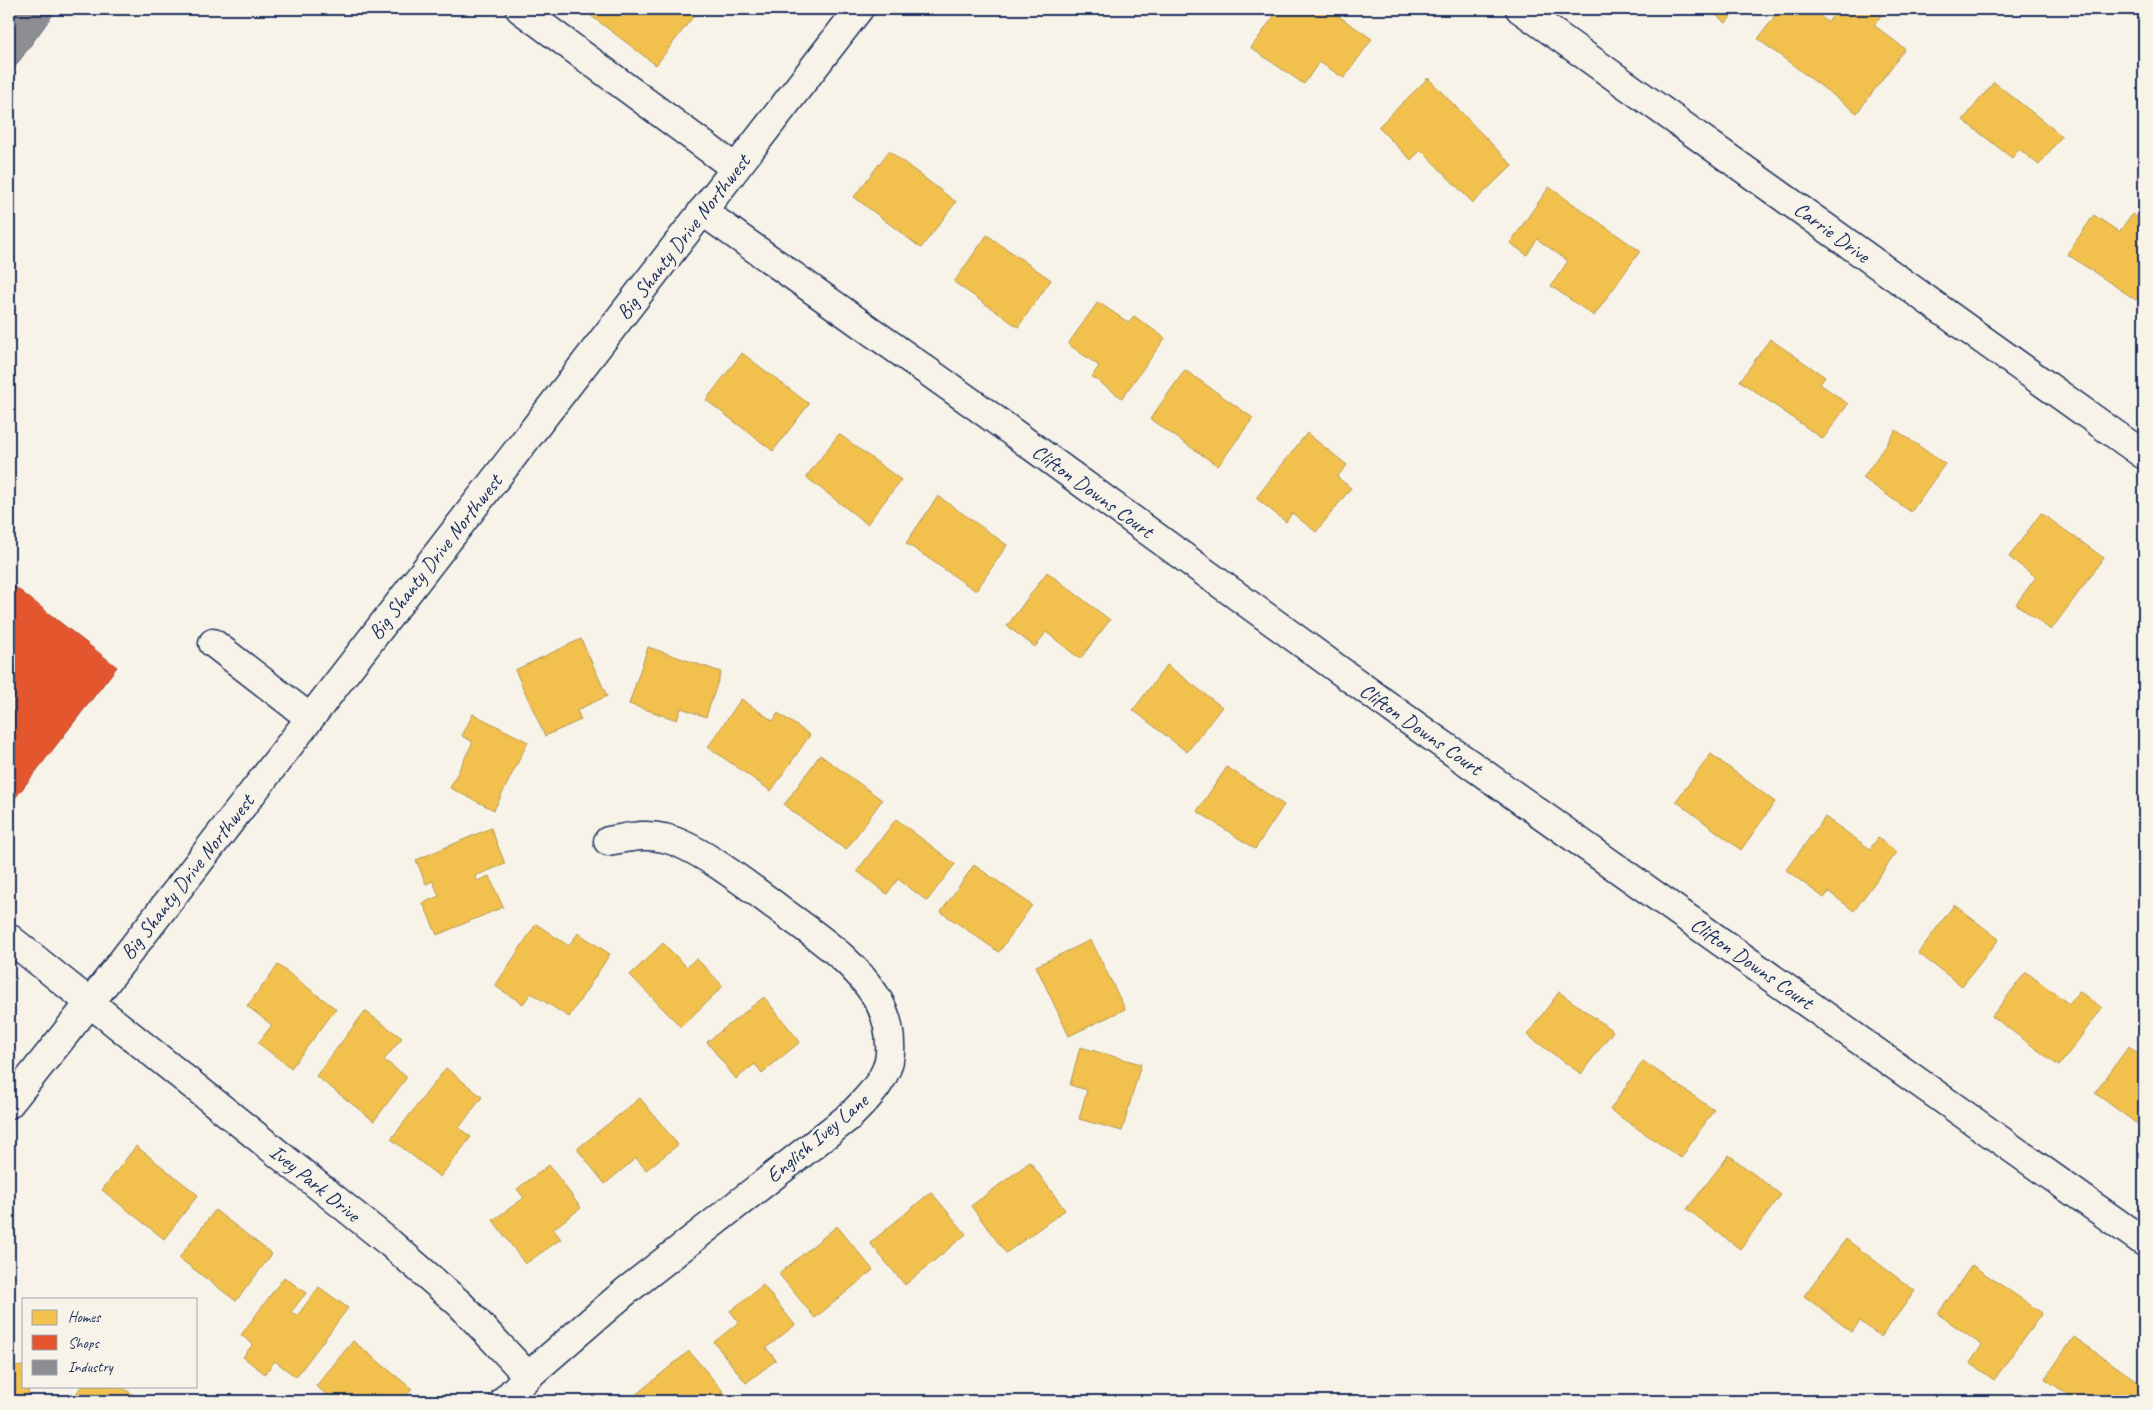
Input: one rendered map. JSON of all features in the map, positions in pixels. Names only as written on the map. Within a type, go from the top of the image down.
[{"type":"street","points":[[520,9],[736,168]]},
{"type":"street","name":"Big Shanty Drive Northwest","points":[[9,1104],[89,1004],[859,9]]},
{"type":"street","name":"Carrie Drive","points":[[1520,9],[2144,455]]},
{"type":"street","name":"Clifton Downs Court","points":[[702,211],[975,406],[1394,710],[2144,1242]]},
{"type":"street","points":[[213,643],[310,718]]},
{"type":"street","name":"English Ivey Lane","points":[[504,1401],[528,1376],[625,1292],[850,1116],[870,1097],[884,1072],[890,1056],[888,1023],[875,995],[844,959],[824,942],[742,882],[694,850],[665,838],[641,835],[608,842]]},
{"type":"street","name":"Ivey Park Drive","points":[[9,938],[391,1244],[460,1304],[528,1376]]},
{"type":"building: Homes","points":[[582,9],[699,9],[656,65]]},
{"type":"building: Homes","points":[[1279,9],[1328,9],[1372,39],[1344,78],[1319,62],[1304,84],[1251,48]]},
{"type":"building: Homes","points":[[1708,9],[1736,9],[1726,23]]},
{"type":"building: Homes","points":[[1780,9],[1810,9],[1828,22],[1838,9],[1886,9],[1874,25],[1905,49],[1857,113],[1758,39]]},
{"type":"building: Homes","points":[[1428,78],[1512,165],[1473,203],[1421,150],[1411,160],[1378,127]]},
{"type":"building: Homes","points":[[1994,82],[2062,136],[2039,165],[2019,149],[2012,158],[1963,120]]},
{"type":"building: Homes","points":[[889,151],[956,202],[921,248],[854,197]]},
{"type":"building: Homes","points":[[1549,187],[1640,251],[1594,316],[1551,286],[1568,261],[1537,239],[1527,255],[1510,243]]},
{"type":"building: Homes","points":[[2132,214],[2144,222],[2144,288],[2136,300],[2067,254],[2094,215],[2119,232]]},
{"type":"building: Homes","points":[[987,235],[1051,280],[1018,327],[954,282]]},
{"type":"building: Homes","points":[[1098,302],[1129,323],[1134,316],[1165,338],[1122,398],[1092,377],[1099,366],[1068,344]]},
{"type":"building: Homes","points":[[1770,339],[1825,377],[1820,384],[1848,404],[1823,439],[1740,381]]},
{"type":"building: Homes","points":[[742,353],[809,404],[773,451],[706,400]]},
{"type":"building: Homes","points":[[1185,370],[1253,418],[1218,466],[1150,419]]},
{"type":"building: Homes","points":[[1896,430],[1945,464],[1911,512],[1863,478]]},
{"type":"building: Homes","points":[[1307,433],[1347,465],[1337,477],[1351,488],[1316,532],[1292,513],[1286,522],[1256,498]]},
{"type":"building: Homes","points":[[839,434],[901,480],[867,524],[806,477]]},
{"type":"building: Homes","points":[[938,496],[1007,545],[976,591],[906,543]]},
{"type":"building: Homes","points":[[2041,513],[2104,558],[2051,630],[2016,604],[2036,577],[2009,557]]},
{"type":"building: Homes","points":[[1047,572],[1110,620],[1080,659],[1046,632],[1035,647],[1007,626]]},
{"type":"building: Homes","points":[[581,639],[607,696],[577,710],[581,720],[545,736],[515,670]]},
{"type":"building: Homes","points":[[648,647],[721,672],[706,717],[681,708],[677,720],[629,704]]},
{"type":"building: Homes","points":[[1167,665],[1222,707],[1187,752],[1133,710]]},
{"type":"building: Homes","points":[[741,699],[773,721],[778,713],[810,735],[771,791],[708,747]]},
{"type":"building: Homes","points":[[473,714],[528,742],[494,810],[450,788],[473,742],[462,736]]},
{"type":"building: Homes","points":[[1711,754],[1775,802],[1741,850],[1676,801]]},
{"type":"building: Homes","points":[[820,755],[882,800],[846,850],[784,805]]},
{"type":"building: Homes","points":[[1227,767],[1284,805],[1255,849],[1197,811]]},
{"type":"building: Homes","points":[[1825,817],[1870,849],[1878,838],[1897,852],[1854,911],[1829,892],[1824,898],[1786,870]]},
{"type":"building: Homes","points":[[896,819],[955,864],[927,901],[898,879],[887,894],[857,871]]},
{"type":"building: Homes","points":[[491,828],[505,864],[475,876],[477,881],[489,876],[503,907],[437,935],[423,903],[439,896],[433,881],[426,884],[416,860]]},
{"type":"building: Homes","points":[[974,865],[1032,905],[999,952],[941,912]]},
{"type":"building: Homes","points":[[1954,905],[1999,939],[1962,986],[1918,953]]},
{"type":"building: Homes","points":[[536,924],[569,946],[578,933],[610,954],[569,1017],[531,993],[523,1004],[495,986]]},
{"type":"building: Homes","points":[[1091,940],[1125,1009],[1069,1036],[1036,966]]},
{"type":"building: Homes","points":[[663,943],[687,967],[696,958],[723,986],[681,1027],[630,975]]},
{"type":"building: Homes","points":[[278,965],[336,1009],[291,1068],[258,1043],[272,1025],[247,1006]]},
{"type":"building: Homes","points":[[2026,972],[2069,1004],[2079,991],[2102,1008],[2059,1066],[1992,1016]]},
{"type":"building: Homes","points":[[1559,992],[1613,1031],[1581,1074],[1527,1035]]},
{"type":"building: Homes","points":[[764,997],[800,1042],[762,1073],[755,1064],[736,1079],[707,1042]]},
{"type":"building: Homes","points":[[365,1011],[402,1038],[384,1060],[407,1077],[374,1121],[316,1076]]},
{"type":"building: Homes","points":[[2129,1046],[2144,1058],[2144,1129],[2095,1093]]},
{"type":"building: Homes","points":[[1080,1047],[1141,1064],[1122,1131],[1079,1119],[1087,1090],[1070,1085]]},
{"type":"building: Homes","points":[[1643,1061],[1714,1110],[1681,1158],[1610,1110]]},
{"type":"building: Homes","points":[[446,1068],[482,1097],[459,1128],[471,1137],[440,1177],[391,1139]]},
{"type":"building: Homes","points":[[640,1098],[678,1145],[646,1170],[636,1158],[605,1184],[577,1149]]},
{"type":"building: Homes","points":[[136,1146],[198,1195],[164,1239],[102,1190]]},
{"type":"building: Homes","points":[[1729,1155],[1781,1195],[1740,1249],[1687,1209]]},
{"type":"building: Homes","points":[[1030,1162],[1065,1210],[1006,1253],[971,1206]]},
{"type":"building: Homes","points":[[549,1165],[581,1208],[553,1229],[561,1239],[525,1264],[493,1220],[524,1198],[517,1189]]},
{"type":"building: Homes","points":[[931,1192],[966,1234],[905,1285],[870,1243]]},
{"type":"building: Homes","points":[[215,1210],[272,1254],[236,1301],[179,1258]]},
{"type":"building: Homes","points":[[837,1226],[873,1270],[815,1318],[779,1274]]},
{"type":"building: Homes","points":[[1846,1239],[1915,1291],[1881,1337],[1860,1321],[1852,1332],[1804,1296]]},
{"type":"building: Homes","points":[[1972,1265],[2042,1313],[1994,1380],[1970,1363],[1982,1345],[1938,1314]]},
{"type":"building: Homes","points":[[284,1277],[306,1293],[291,1312],[297,1316],[319,1287],[348,1308],[296,1377],[275,1361],[265,1374],[243,1357],[253,1344],[241,1335]]},
{"type":"building: Homes","points":[[763,1285],[795,1325],[766,1348],[776,1360],[746,1383],[714,1342],[739,1322],[730,1311]]},
{"type":"building: Homes","points":[[2074,1337],[2144,1386],[2144,1397],[2141,1401],[2078,1401],[2045,1379]]},
{"type":"building: Homes","points":[[353,1341],[412,1389],[402,1401],[335,1401],[316,1386]]},
{"type":"building: Homes","points":[[689,1351],[727,1396],[720,1401],[628,1401]]},
{"type":"building: Homes","points":[[22,1366],[22,1388],[28,1388],[29,1401],[9,1401],[9,1367]]},
{"type":"building: Homes","points":[[80,1388],[123,1388],[143,1401],[72,1401]]},
{"type":"building: Shops","points":[[9,582],[117,667],[9,806]]},
{"type":"building: Industry","points":[[9,9],[57,9],[9,75]]}]
